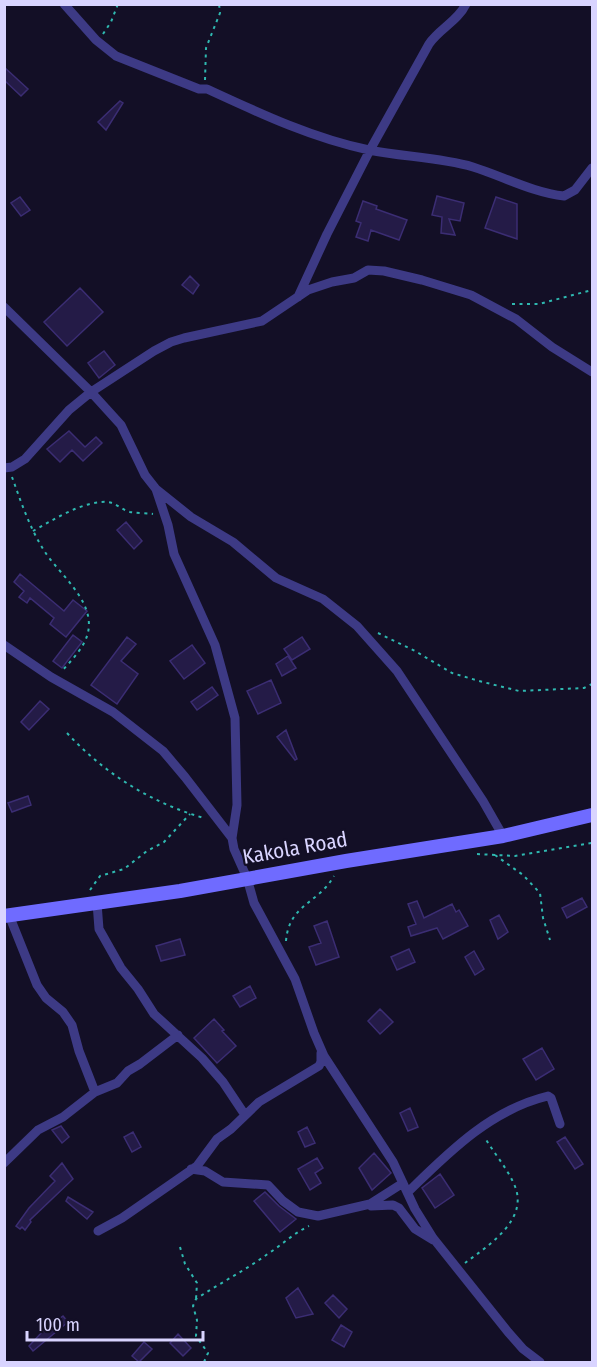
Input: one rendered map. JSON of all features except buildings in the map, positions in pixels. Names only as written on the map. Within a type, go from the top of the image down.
[{"type":"main road","name":"Kakola Road","points":[[7,915],[180,891],[349,860],[503,836],[592,815]]},
{"type":"street","points":[[64,4],[96,40],[120,58],[200,89],[207,89],[329,140],[370,150],[432,158],[471,167],[564,196],[575,190],[592,168]]},
{"type":"street","points":[[298,297],[370,150],[434,37],[462,11],[466,4]]},
{"type":"street","points":[[8,471],[25,459],[69,410],[91,392],[171,342],[262,321],[298,297],[323,285],[349,279],[368,270],[384,271],[422,280],[471,295],[516,319],[552,347],[592,372]]},
{"type":"street","points":[[4,307],[91,392],[121,425],[145,475],[156,489],[191,517],[233,542],[276,578],[322,599],[357,626],[403,678],[483,801],[503,836]]},
{"type":"street","points":[[156,489],[166,516],[174,554],[215,645],[235,718],[237,805],[232,838],[254,903],[285,959],[320,1047],[393,1162],[415,1209],[437,1242],[523,1349],[540,1362]]},
{"type":"street","points":[[4,645],[55,679],[113,712],[162,751],[232,838]]},
{"type":"street","points":[[97,903],[99,929],[112,955],[154,1014],[178,1035],[223,1082],[245,1115]]},
{"type":"street","points":[[7,915],[37,985],[72,1025],[94,1092]]},
{"type":"street","points":[[4,1163],[38,1130],[63,1117],[94,1092],[117,1083],[128,1071],[178,1035]]},
{"type":"street","points":[[98,1231],[122,1218],[197,1166],[218,1139],[259,1102],[319,1066],[320,1047]]},
{"type":"street","points":[[408,1192],[440,1159],[479,1129],[526,1103],[548,1096],[552,1100],[560,1124]]},
{"type":"street","points":[[190,1169],[205,1171],[223,1182],[268,1185],[297,1212],[318,1216],[375,1202],[403,1183]]},
{"type":"street","points":[[363,1206],[393,1205],[399,1208],[415,1229],[437,1242]]},
{"type":"path","points":[[96,40],[111,22],[118,4]]},
{"type":"path","points":[[207,89],[206,48],[220,13],[219,4]]},
{"type":"path","points":[[503,302],[539,304],[592,290]]},
{"type":"path","points":[[8,471],[33,531],[47,555],[82,599],[87,611],[88,633],[85,641],[55,679]]},
{"type":"path","points":[[33,531],[70,511],[106,501],[128,511],[166,516]]},
{"type":"path","points":[[372,630],[415,651],[452,673],[519,691],[584,688],[592,684]]},
{"type":"path","points":[[67,733],[97,762],[140,793],[190,814],[221,823]]},
{"type":"path","points":[[80,905],[100,876],[124,869],[147,850],[164,842],[190,814]]},
{"type":"path","points":[[468,853],[515,856],[592,843]]},
{"type":"path","points":[[495,855],[523,875],[540,893],[543,918],[550,940]]},
{"type":"path","points":[[285,959],[287,930],[290,922],[297,912],[330,884],[337,872],[349,860]]},
{"type":"path","points":[[458,1269],[504,1233],[516,1212],[518,1195],[514,1182],[479,1129]]},
{"type":"path","points":[[196,1299],[232,1278],[288,1237],[312,1224]]},
{"type":"path","points":[[180,1247],[185,1264],[197,1283],[194,1306],[197,1320],[196,1336],[208,1353],[204,1362]]}]
